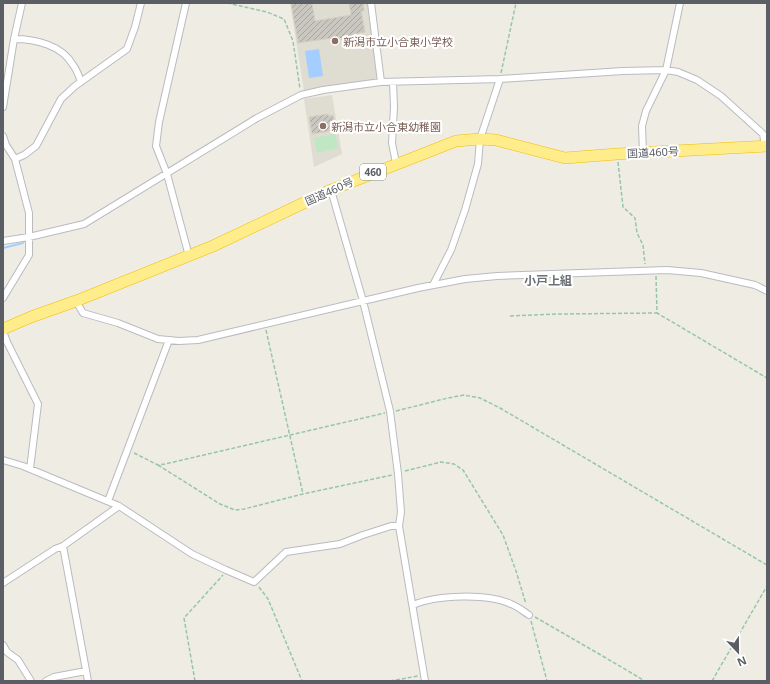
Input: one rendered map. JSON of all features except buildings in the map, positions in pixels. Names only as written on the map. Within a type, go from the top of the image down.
[{"type":"highway","name":"国道460号","points":[[3,330],[31,317],[76,301],[189,256],[227,240],[331,190],[396,163],[456,141],[480,139],[496,140],[565,158],[766,146]]},
{"type":"street","points":[[3,107],[14,39],[22,3]]},
{"type":"street","points":[[15,159],[24,155],[36,146],[61,99],[75,86],[127,49],[135,27],[141,3]]},
{"type":"street","points":[[186,3],[159,122],[156,146],[167,174],[189,256]]},
{"type":"street","points":[[370,3],[381,82]]},
{"type":"street","points":[[643,153],[642,126],[646,111],[666,70],[680,3]]},
{"type":"street","points":[[14,39],[26,39],[50,46],[64,53],[73,64],[81,82]]},
{"type":"street","points":[[3,241],[29,237],[84,224],[257,118],[301,95],[323,90],[381,82],[500,79],[623,71],[666,70],[678,72],[697,80],[721,96],[763,134],[766,146]]},
{"type":"street","points":[[433,285],[451,250],[478,164],[480,139],[500,79]]},
{"type":"street","points":[[393,82],[394,107],[392,143],[396,163]]},
{"type":"street","points":[[3,136],[6,145],[15,159],[29,213],[29,255],[3,298]]},
{"type":"street","points":[[331,190],[363,301],[390,411],[398,474],[400,512],[399,526],[424,678]]},
{"type":"street","points":[[76,301],[83,313],[118,323],[158,339],[179,341],[198,340],[433,285],[465,279],[497,276],[656,270],[700,273],[755,285],[767,291]]},
{"type":"street","points":[[3,330],[7,342],[38,404],[30,468]]},
{"type":"street","points":[[108,501],[169,340]]},
{"type":"street","points":[[3,460],[30,468],[119,506],[192,554],[254,582],[286,552],[340,544],[391,526],[399,526]]},
{"type":"street","points":[[3,583],[55,549],[63,546],[119,506]]},
{"type":"street","points":[[63,546],[88,681]]},
{"type":"street","points":[[413,605],[426,600],[438,598],[487,598],[510,603],[529,615]]},
{"type":"street","points":[[3,645],[7,652],[18,660],[31,681]]},
{"type":"street","points":[[46,681],[54,677],[86,671]]},
{"type":"path","points":[[227,3],[267,12],[284,19],[293,42],[301,95]]},
{"type":"path","points":[[500,79],[516,3]]},
{"type":"path","points":[[617,154],[623,207],[635,218],[637,233],[643,245],[645,270]]},
{"type":"path","points":[[656,270],[657,313]]},
{"type":"path","points":[[510,316],[657,313],[767,378]]},
{"type":"path","points":[[265,324],[303,494]]},
{"type":"path","points":[[158,465],[464,395],[480,398],[500,408],[767,565]]},
{"type":"path","points":[[127,449],[158,465],[220,504],[235,510],[398,474],[441,462],[454,464],[463,470],[472,483],[503,536],[516,571],[547,681]]},
{"type":"path","points":[[195,681],[184,618],[226,570]]},
{"type":"path","points":[[254,582],[268,599],[302,681]]},
{"type":"path","points":[[712,681],[767,586]]},
{"type":"path","points":[[529,615],[645,681]]},
{"type":"path","points":[[390,681],[424,678]]},
{"type":"shaded area","name":"新潟市立小合東小学校","points":[[290,3],[368,3],[379,79],[304,91]]},
{"type":"shaded area","name":"新潟市立小合東幼稚園","points":[[332,95],[342,154],[314,167],[304,99]]},
{"type":"green space","points":[[335,134],[338,148],[317,153],[314,138]]},
{"type":"water","points":[[319,49],[323,76],[309,78],[305,51]]},
{"type":"waterway","points":[[3,248],[23,243]]},
{"type":"place","name":"新潟市立小合東小学校","points":[[335,41]]},
{"type":"place","name":"新潟市立小合東幼稚園","points":[[323,126]]},
{"type":"district","name":"小戸上組","points":[[548,280]]}]
